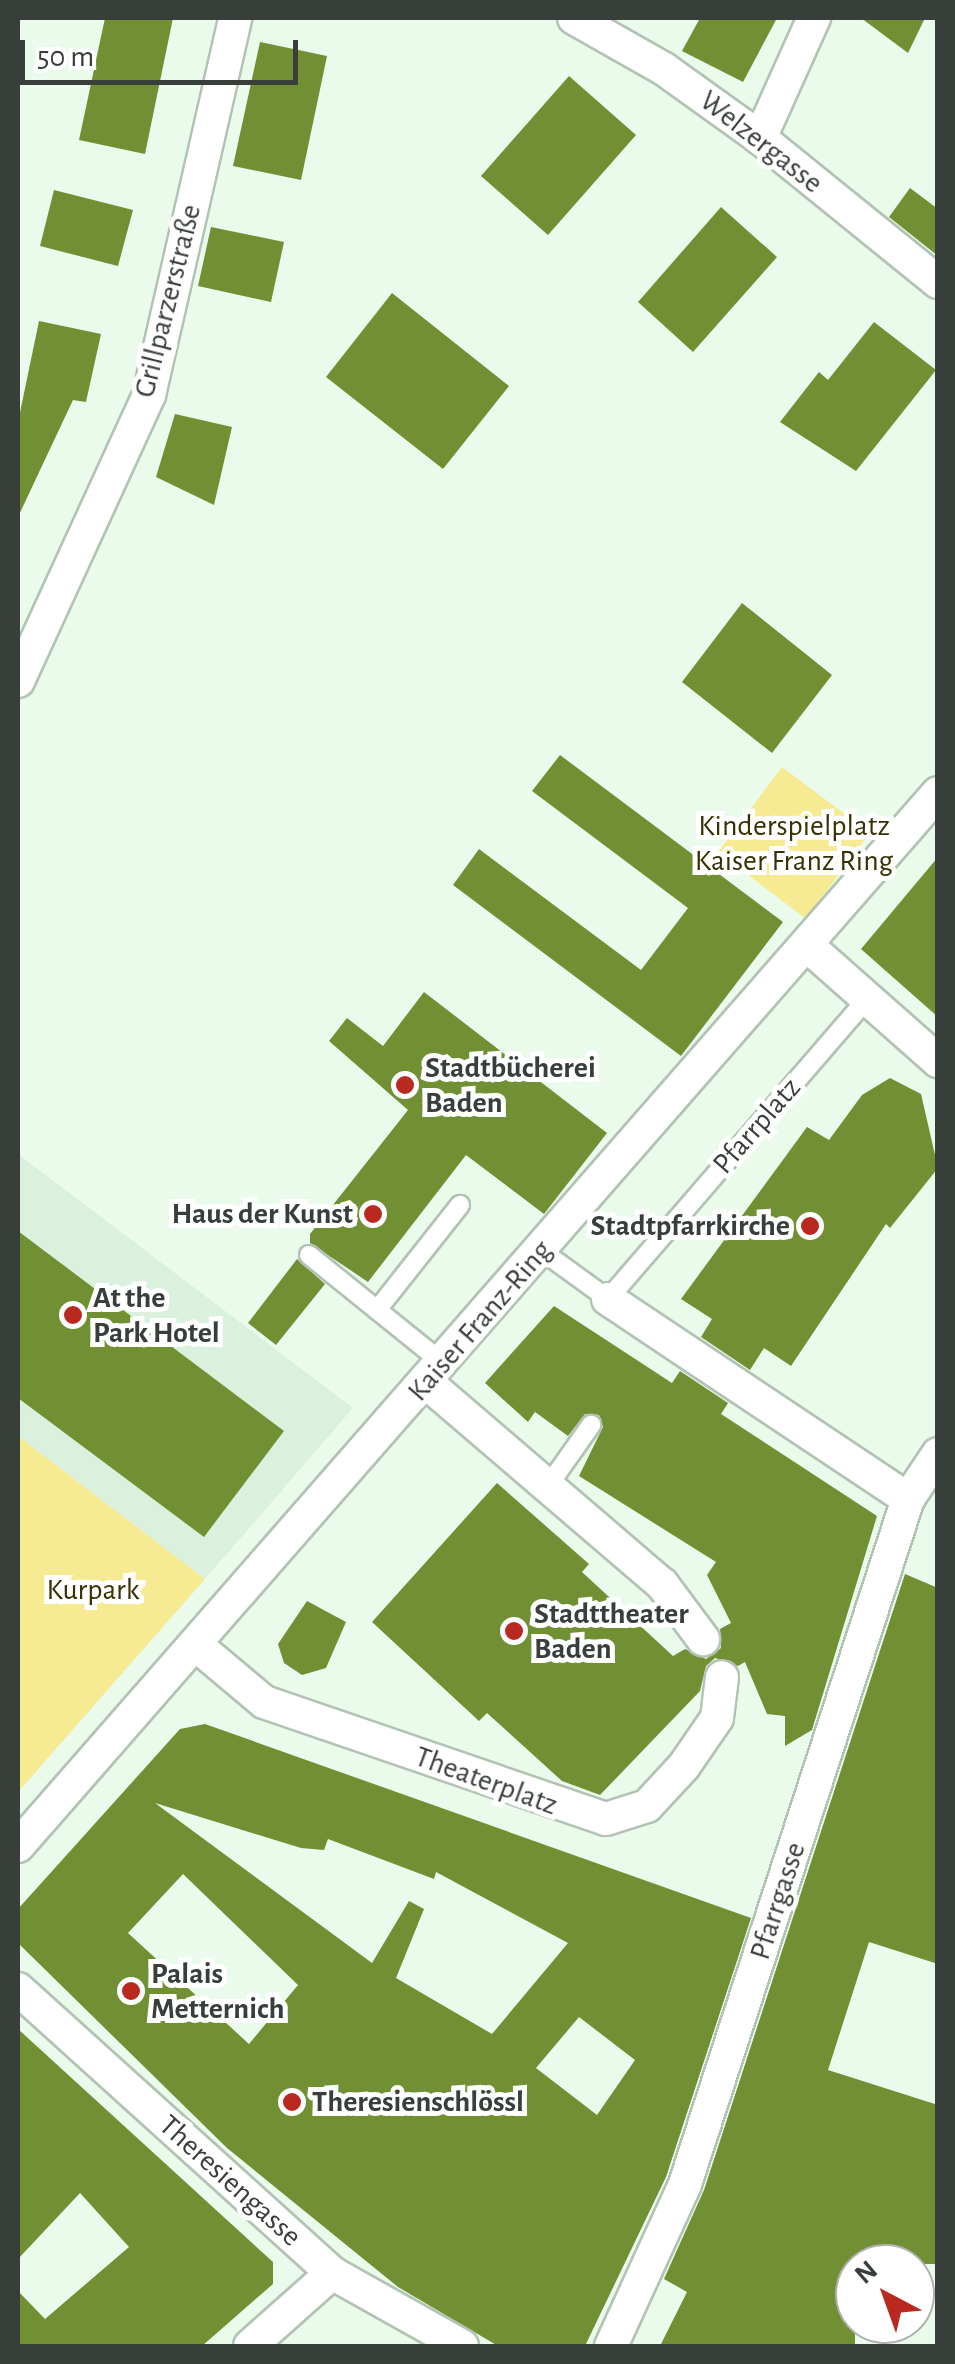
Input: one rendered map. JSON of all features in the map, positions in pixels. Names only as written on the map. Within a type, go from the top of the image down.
[{"type":"street","name":"Grillparzerstraße","points":[[18,681],[149,395],[235,18]]},
{"type":"street","name":"Welzergasse","points":[[574,18],[664,68],[760,138],[938,282]]},
{"type":"street","points":[[760,138],[814,18]]},
{"type":"street","name":"Kaiser Franz-Ring","points":[[18,1846],[542,1251],[938,792]]},
{"type":"street","points":[[808,946],[938,1062]]},
{"type":"street","points":[[608,1299],[908,1500]]},
{"type":"street","points":[[435,1373],[548,1486],[662,1584],[703,1639]]},
{"type":"street","name":"Pfarrgasse","points":[[611,2346],[685,2184],[908,1500],[938,1454]]},
{"type":"street","name":"Theaterplatz","points":[[195,1644],[264,1702],[606,1820],[647,1806],[684,1766],[717,1718],[722,1677]]},
{"type":"street","name":"Theresiengasse","points":[[18,1989],[332,2273],[462,2346]]},
{"type":"street","points":[[250,2346],[332,2273]]},
{"type":"lane","name":"Pfarrplatz","points":[[608,1299],[867,999]]},
{"type":"lane","points":[[377,1310],[460,1205]]},
{"type":"lane","points":[[542,1251],[608,1299]]},
{"type":"lane","points":[[309,1255],[377,1310],[435,1373]]},
{"type":"lane","points":[[548,1486],[592,1425]]},
{"type":"shaded area","points":[[18,1154],[353,1408],[205,1579],[18,1436]]},
{"type":"green space","name":"Kinderspielplatz Kaiser Franz Ring","points":[[782,767],[870,833],[806,919],[718,852]]},
{"type":"green space","name":"Kurpark","points":[[18,1436],[205,1579],[18,1792]]},
{"type":"building","points":[[105,18],[173,18],[145,154],[79,140]]},
{"type":"building","points":[[700,18],[777,18],[743,82],[682,51]]},
{"type":"building","points":[[861,18],[925,18],[908,53]]},
{"type":"building","points":[[260,42],[327,56],[301,180],[233,166]]},
{"type":"building","points":[[569,76],[636,135],[548,235],[481,176]]},
{"type":"building","points":[[910,188],[938,209],[938,256],[889,217]]},
{"type":"building","points":[[54,190],[133,210],[118,266],[40,246]]},
{"type":"building","points":[[721,207],[777,257],[693,352],[638,302]]},
{"type":"building","points":[[211,227],[284,242],[271,302],[198,286]]},
{"type":"building","points":[[392,293],[509,386],[443,469],[326,377]]},
{"type":"building","points":[[39,321],[101,334],[86,402],[73,400],[18,517],[18,422]]},
{"type":"building","points":[[874,322],[936,370],[856,471],[780,422],[819,372],[828,380]]},
{"type":"building","points":[[175,414],[232,427],[214,505],[156,477]]},
{"type":"building","points":[[742,603],[832,675],[772,753],[682,682]]},
{"type":"building","points":[[560,755],[783,922],[681,1056],[453,885],[479,849],[641,970],[688,908],[532,791]]},
{"type":"building","points":[[938,857],[938,1017],[861,949]]},
{"type":"building","points":[[424,992],[607,1133],[544,1214],[466,1155],[368,1282],[310,1243],[310,1234],[408,1110],[329,1041],[347,1018],[383,1046]]},
{"type":"building","name":"Stadtpfarrkirche","points":[[890,1078],[921,1094],[938,1168],[890,1228],[886,1224],[791,1366],[764,1348],[750,1370],[701,1337],[712,1319],[681,1299],[807,1127],[829,1140],[862,1095]]},
{"type":"building","name":"At the Park Hotel","points":[[18,1231],[284,1431],[204,1537],[18,1398]]},
{"type":"building","points":[[297,1259],[325,1284],[276,1345],[248,1323]]},
{"type":"building","points":[[554,1306],[672,1383],[680,1371],[728,1403],[721,1414],[877,1516],[812,1730],[785,1746],[785,1716],[767,1714],[745,1662],[738,1666],[715,1658],[706,1666],[700,1691],[600,1795],[562,1781],[487,1713],[479,1721],[372,1622],[497,1483],[589,1564],[582,1572],[673,1656],[685,1649],[706,1659],[721,1648],[720,1629],[731,1623],[707,1575],[716,1562],[579,1476],[603,1427],[599,1415],[585,1414],[568,1436],[535,1412],[528,1422],[485,1383]]},
{"type":"building","points":[[905,1574],[938,1588],[938,1964],[869,1942],[828,2070],[938,2105],[938,2264],[935,2244],[835,2244],[835,2344],[855,2346],[660,2346],[687,2292],[664,2279],[704,2190]]},
{"type":"building","points":[[307,1601],[346,1622],[326,1668],[302,1675],[284,1663],[278,1644]]},
{"type":"building","points":[[205,1724],[751,1918],[666,2177],[585,2346],[498,2346],[398,2287],[227,2148],[18,1943],[18,1909],[180,1729]],"holes":[[[155,1803],[301,1848],[324,1850],[328,1839],[434,1879],[436,1872],[568,1943],[492,2034],[396,1978],[424,1909],[409,1901],[372,1963]],[[183,1874],[298,1985],[249,2044],[128,1933]],[[579,2017],[635,2060],[597,2115],[536,2068]]]},
{"type":"building","points":[[18,2029],[273,2262],[273,2284],[202,2346],[18,2346],[18,2291],[45,2319],[129,2247],[80,2193],[18,2259]]},
{"type":"place","name":"Stadtbücherei Baden","points":[[405,1085]]},
{"type":"place","name":"Haus der Kunst","points":[[373,1214]]},
{"type":"place","name":"Stadtpfarrkirche","points":[[810,1226]]},
{"type":"place","name":"At the Park Hotel","points":[[73,1315]]},
{"type":"place","name":"Stadttheater Baden","points":[[514,1631]]},
{"type":"place","name":"Palais Metternich","points":[[131,1991]]},
{"type":"place","name":"Theresienschlössl","points":[[292,2102]]}]
